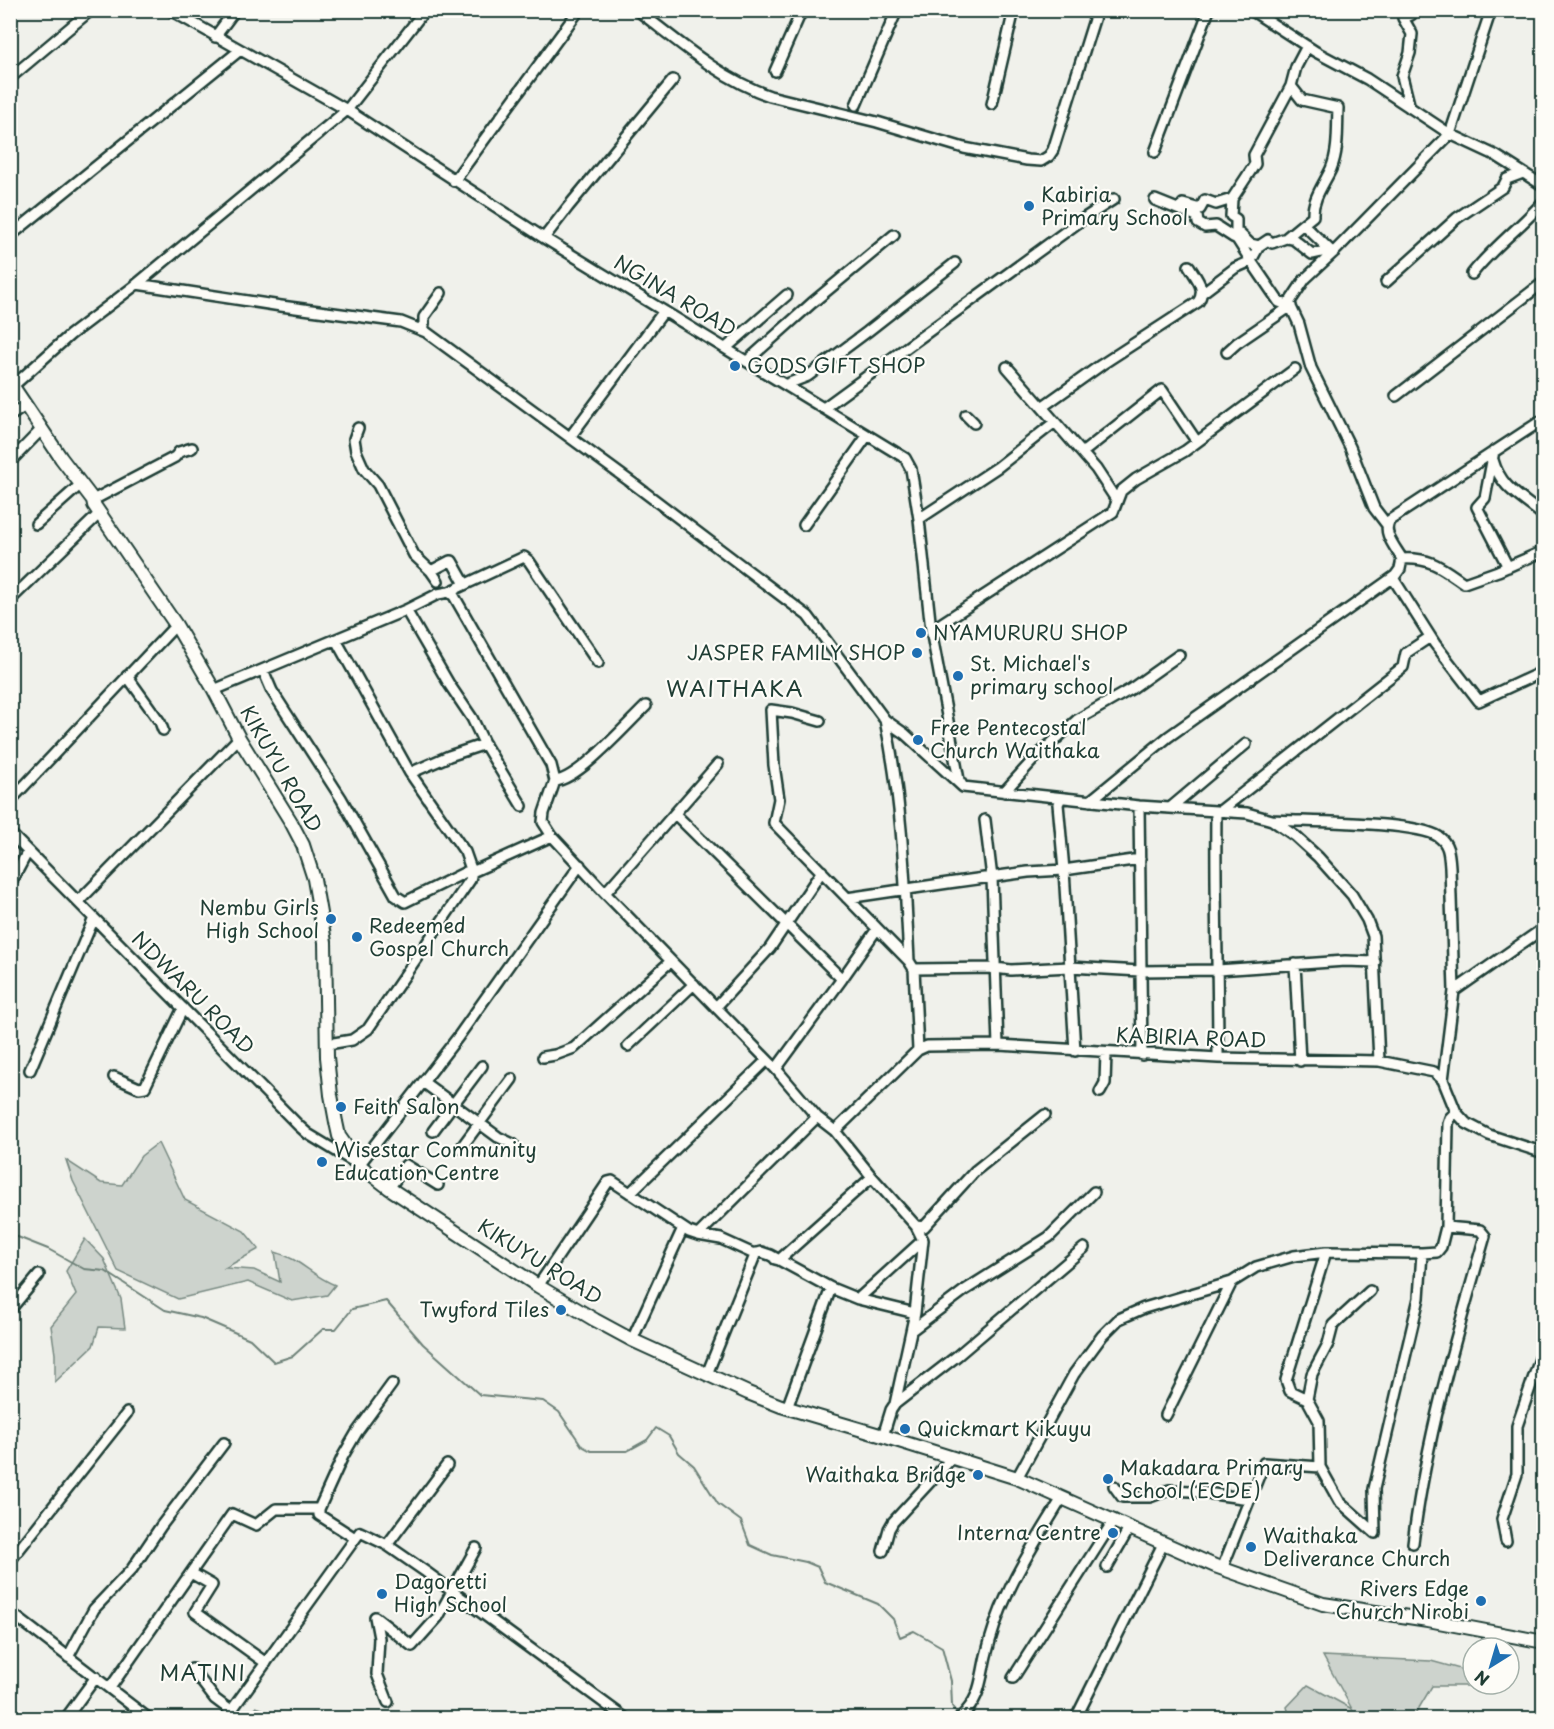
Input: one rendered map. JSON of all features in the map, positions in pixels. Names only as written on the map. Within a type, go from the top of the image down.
[{"type":"main road","name":"KIKUYU ROAD","points":[[12,384],[176,625],[214,690],[238,738],[303,845],[314,879],[325,942],[327,1044],[331,1095],[339,1136],[359,1165],[389,1188],[538,1286],[595,1320],[632,1340],[748,1393],[788,1408],[1017,1478],[1222,1569],[1323,1604],[1428,1620],[1544,1642]]},
{"type":"street","points":[[10,78],[90,10]]},
{"type":"street","name":"NGINA ROAD","points":[[170,10],[347,110],[544,238],[825,407],[867,436],[905,458],[909,463],[919,519],[931,630],[959,780],[963,787]]},
{"type":"street","points":[[215,37],[235,10]]},
{"type":"street","points":[[12,384],[347,110],[425,10]]},
{"type":"street","points":[[453,181],[579,10]]},
{"type":"street","points":[[637,10],[709,65],[753,91],[877,122],[964,148],[1041,161],[1053,150],[1097,10]]},
{"type":"street","points":[[775,71],[802,10]]},
{"type":"street","points":[[856,105],[897,10]]},
{"type":"street","points":[[992,104],[1014,10]]},
{"type":"street","points":[[1155,152],[1209,10]]},
{"type":"street","points":[[1251,10],[1307,46],[1367,79],[1450,134],[1495,155],[1544,186]]},
{"type":"street","points":[[1410,108],[1402,76],[1410,54],[1412,34],[1403,18],[1411,15],[1412,10]]},
{"type":"street","points":[[1387,525],[1374,508],[1350,447],[1311,368],[1299,324],[1289,303],[1305,279],[1450,134],[1491,10]]},
{"type":"street","points":[[1233,237],[1236,234],[1236,219],[1231,216],[1232,199],[1255,164],[1254,155],[1291,86],[1296,68],[1307,46]]},
{"type":"street","points":[[10,236],[239,51]]},
{"type":"street","points":[[544,238],[673,80]]},
{"type":"street","points":[[1042,407],[1101,364],[1198,302],[1202,293],[1235,268],[1251,261],[1259,246],[1268,240],[1272,243],[1286,238],[1313,216],[1312,206],[1331,169],[1336,148],[1338,108],[1302,100],[1291,86]]},
{"type":"street","points":[[1386,282],[1456,218],[1503,187],[1507,179],[1523,173]]},
{"type":"street","points":[[825,407],[1083,219],[1114,199]]},
{"type":"street","points":[[1180,210],[1183,204],[1200,209],[1205,200],[1216,204],[1232,199]]},
{"type":"street","points":[[1155,201],[1197,216],[1198,223],[1205,227],[1216,226],[1237,239],[1279,302],[1291,306]]},
{"type":"street","points":[[1472,274],[1492,251],[1528,219],[1544,201]]},
{"type":"street","points":[[1303,224],[1332,252]]},
{"type":"street","points":[[1233,237],[1240,234],[1250,244],[1259,246]]},
{"type":"street","points":[[747,361],[894,235]]},
{"type":"street","points":[[1286,238],[1293,239],[1312,254],[1332,252]]},
{"type":"street","points":[[787,384],[808,376],[955,262]]},
{"type":"street","points":[[1189,267],[1201,286],[1202,293]]},
{"type":"street","points":[[1396,396],[1544,282]]},
{"type":"street","points":[[137,284],[400,322],[420,329],[439,340],[808,616],[885,720],[963,787],[1139,806],[1247,813],[1272,820],[1398,826],[1430,832],[1441,838],[1449,848],[1454,991],[1443,1080],[1456,1112],[1466,1124],[1489,1135],[1544,1153]]},
{"type":"street","points":[[420,329],[424,324],[424,317],[441,293]]},
{"type":"street","points":[[726,348],[787,295]]},
{"type":"street","points":[[1227,352],[1291,306]]},
{"type":"street","points":[[570,437],[664,311]]},
{"type":"street","points":[[1007,368],[1082,453],[1117,501]]},
{"type":"street","points":[[931,630],[1113,512],[1121,491],[1136,479],[1197,442],[1295,369]]},
{"type":"street","points":[[1082,453],[1162,390],[1197,442]]},
{"type":"street","points":[[10,416],[25,406]]},
{"type":"street","points":[[966,415],[974,423]]},
{"type":"street","points":[[1090,801],[1168,737],[1393,578],[1400,569],[1402,559],[1387,532],[1390,520],[1544,419]]},
{"type":"street","points":[[919,519],[998,467],[1055,422]]},
{"type":"street","points":[[358,428],[354,439],[356,451],[364,469],[378,485],[414,555],[438,581]]},
{"type":"street","points":[[10,462],[38,433],[43,431]]},
{"type":"street","points":[[804,525],[867,436]]},
{"type":"street","points":[[93,500],[175,458],[179,452],[192,448]]},
{"type":"street","points":[[1494,451],[1493,461],[1498,475],[1511,492],[1528,502],[1544,516]]},
{"type":"street","points":[[1494,451],[1485,498],[1477,507],[1508,567]]},
{"type":"street","points":[[36,524],[81,484]]},
{"type":"street","points":[[10,600],[100,513]]},
{"type":"street","points":[[1402,559],[1419,558],[1464,583],[1544,551]]},
{"type":"street","points":[[214,690],[406,610],[438,594],[449,592],[524,558],[529,561],[598,663]]},
{"type":"street","points":[[431,571],[452,561],[465,584]]},
{"type":"street","points":[[1393,578],[1430,637],[1479,701],[1544,671]]},
{"type":"street","points":[[449,592],[454,596],[551,765],[555,781],[543,822],[552,836],[776,1069],[817,1117],[835,1131],[916,1226],[923,1240],[915,1313],[895,1404]]},
{"type":"street","points":[[406,610],[522,806]]},
{"type":"street","points":[[10,801],[176,625]]},
{"type":"street","points":[[1218,1058],[1215,878],[1218,811],[1403,667],[1406,653],[1430,637]]},
{"type":"street","points":[[327,1044],[352,1040],[368,1029],[441,924],[470,879],[472,870],[465,852],[410,773],[336,640]]},
{"type":"street","points":[[1004,792],[1034,759],[1077,720],[1131,689],[1179,655]]},
{"type":"street","points":[[263,670],[272,690],[341,798],[396,896],[405,902],[552,836]]},
{"type":"street","points":[[127,676],[160,722],[163,730]]},
{"type":"street","points":[[555,781],[564,781],[596,755],[646,706]]},
{"type":"street","points":[[820,721],[792,712],[771,710],[774,765],[779,799],[773,820],[911,965],[1011,970],[1070,967],[1140,971],[1218,970],[1295,964],[1375,962]]},
{"type":"street","points":[[835,1131],[918,1050],[903,846],[894,760],[885,720]]},
{"type":"street","points":[[78,902],[238,738]]},
{"type":"street","points":[[410,773],[485,744]]},
{"type":"street","points":[[1170,808],[1246,744]]},
{"type":"street","points":[[605,893],[718,764]]},
{"type":"street","points":[[1061,798],[1058,804],[1075,1051]]},
{"type":"street","points":[[1139,806],[1142,1055]]},
{"type":"street","points":[[675,814],[842,979]]},
{"type":"street","points":[[985,820],[992,878],[998,1045]]},
{"type":"street","points":[[1272,820],[1295,836],[1318,857],[1352,895],[1367,920],[1373,936],[1379,1061]]},
{"type":"street","name":"NDWARU ROAD","points":[[10,833],[308,1134],[359,1165]]},
{"type":"street","points":[[10,885],[28,851]]},
{"type":"street","points":[[847,898],[1028,872],[1064,870],[1140,859]]},
{"type":"street","points":[[359,1165],[465,1027],[580,865]]},
{"type":"street","points":[[716,1007],[770,948],[822,871]]},
{"type":"street","points":[[30,1070],[94,918]]},
{"type":"street","points":[[776,1069],[877,929]]},
{"type":"street","points":[[1454,991],[1541,930]]},
{"type":"street","points":[[543,1057],[574,1048],[671,961]]},
{"type":"street","points":[[1295,964],[1300,1060]]},
{"type":"street","points":[[628,1046],[694,984]]},
{"type":"street","points":[[114,1077],[139,1088],[145,1088],[183,1008]]},
{"type":"street","name":"KABIRIA ROAD","points":[[918,1050],[927,1046],[998,1045],[1142,1055],[1379,1061],[1434,1072],[1443,1080]]},
{"type":"street","points":[[1100,1092],[1105,1083],[1106,1053]]},
{"type":"street","points":[[630,1192],[766,1061]]},
{"type":"street","points":[[433,1131],[482,1066]]},
{"type":"street","points":[[461,1148],[512,1079]]},
{"type":"street","points":[[423,1082],[479,1123],[513,1144]]},
{"type":"street","points":[[1017,1478],[1074,1374],[1102,1336],[1119,1319],[1144,1308],[1232,1282],[1256,1267],[1294,1256],[1326,1252],[1437,1252],[1446,1227],[1448,1124],[1456,1112]]},
{"type":"street","points":[[916,1226],[924,1227],[975,1171],[1045,1115]]},
{"type":"street","points":[[698,1235],[817,1117]]},
{"type":"street","points":[[389,1188],[408,1165],[438,1185]]},
{"type":"street","points":[[775,1258],[779,1260],[872,1177]]},
{"type":"street","points":[[538,1286],[608,1182],[612,1181],[683,1228],[698,1235],[721,1239],[754,1254],[761,1252],[831,1288],[858,1299],[915,1313]]},
{"type":"street","points":[[912,1330],[965,1290],[1049,1237],[1094,1192]]},
{"type":"street","points":[[1413,1543],[1418,1504],[1443,1386],[1485,1236],[1480,1230],[1446,1227]]},
{"type":"street","points":[[632,1340],[683,1228]]},
{"type":"street","points":[[858,1299],[923,1240]]},
{"type":"street","points":[[883,1436],[895,1404],[957,1356],[1084,1248]]},
{"type":"street","points":[[1326,1252],[1286,1380],[1290,1391],[1307,1399],[1319,1421],[1320,1467],[1339,1501],[1375,1533],[1374,1489],[1419,1298],[1422,1253]]},
{"type":"street","points":[[707,1374],[756,1253]]},
{"type":"street","points":[[10,1310],[39,1275]]},
{"type":"street","points":[[1166,1415],[1232,1282]]},
{"type":"street","points":[[788,1408],[831,1288]]},
{"type":"street","points":[[1307,1399],[1312,1374],[1328,1344],[1333,1325],[1370,1291]]},
{"type":"street","points":[[1506,1541],[1502,1519],[1517,1474],[1517,1426],[1544,1347]]},
{"type":"street","points":[[355,1538],[324,1520],[319,1515],[319,1509],[343,1456],[357,1432],[392,1384]]},
{"type":"street","points":[[10,1561],[127,1413]]},
{"type":"street","points":[[68,1657],[94,1609],[132,1569],[161,1526],[224,1443]]},
{"type":"street","points":[[883,1551],[893,1522],[952,1458]]},
{"type":"street","points":[[1222,1569],[1264,1463],[1320,1467]]},
{"type":"street","points":[[387,1545],[447,1465]]},
{"type":"street","points":[[1114,1486],[1122,1497],[1150,1497],[1169,1490],[1250,1499]]},
{"type":"street","points":[[960,1719],[976,1699],[980,1690],[986,1655],[1007,1595],[1022,1564],[1062,1498]]},
{"type":"street","points":[[110,1688],[232,1514],[256,1525],[276,1509],[319,1509]]},
{"type":"street","points":[[1013,1678],[1114,1520]]},
{"type":"street","points":[[1107,1567],[1130,1527]]},
{"type":"street","points":[[192,1669],[228,1715],[358,1533],[362,1533],[387,1545],[453,1591],[625,1719]]},
{"type":"street","points":[[1076,1719],[1163,1544]]},
{"type":"street","points":[[388,1702],[377,1674],[379,1638],[375,1617],[412,1646],[438,1617],[476,1548]]},
{"type":"street","points":[[191,1573],[212,1585],[195,1612],[266,1663]]},
{"type":"street","points":[[10,1612],[148,1719]]},
{"type":"street","points":[[66,1719],[96,1677]]},
{"type":"shaded area","points":[[158,1143],[185,1200],[244,1231],[259,1249],[225,1268],[254,1270],[280,1282],[275,1252],[292,1259],[335,1285],[327,1295],[292,1301],[248,1282],[178,1299],[118,1271],[73,1181],[66,1160],[101,1183],[122,1185],[141,1156]]},
{"type":"shaded area","points":[[85,1239],[104,1259],[121,1299],[125,1328],[99,1327],[93,1346],[55,1382],[55,1354],[51,1326],[76,1295],[66,1271]]},
{"type":"shaded area","points":[[1323,1656],[1431,1661],[1461,1669],[1461,1686],[1432,1686],[1413,1718],[1290,1718],[1287,1707],[1308,1685],[1352,1709]]},
{"type":"shaded area","points":[[256,1707],[288,1718],[244,1718]]},
{"type":"waterway","points":[[10,1234],[48,1249],[84,1269],[105,1271],[165,1310],[201,1318],[250,1339],[274,1362],[293,1356],[323,1329],[336,1329],[352,1309],[386,1301],[423,1344],[480,1395],[543,1401],[559,1412],[582,1446],[591,1451],[627,1451],[647,1440],[656,1428],[669,1436],[679,1453],[694,1466],[718,1504],[741,1521],[750,1545],[772,1555],[806,1562],[818,1567],[825,1582],[878,1604],[893,1619],[900,1637],[914,1631],[942,1647],[951,1681],[952,1706],[958,1716]]},
{"type":"place","name":"Kabiria Primary School","points":[[1029,206]]},
{"type":"place","name":"GODS GIFT SHOP","points":[[735,366]]},
{"type":"place","name":"NYAMURURU SHOP","points":[[921,633]]},
{"type":"place","name":"JASPER FAMILY SHOP","points":[[917,653]]},
{"type":"place","name":"St. Michael's primary school","points":[[958,676]]},
{"type":"place","name":"Free Pentecostal Church Waithaka","points":[[918,740]]},
{"type":"place","name":"Nembu Girls High School","points":[[331,919]]},
{"type":"place","name":"Redeemed Gospel Church","points":[[357,937]]},
{"type":"place","name":"Feith Salon","points":[[341,1107]]},
{"type":"place","name":"Wisestar Community Education Centre","points":[[322,1162]]},
{"type":"place","name":"Twyford Tiles","points":[[561,1310]]},
{"type":"place","name":"Quickmart Kikuyu","points":[[905,1429]]},
{"type":"place","name":"Waithaka Bridge","points":[[978,1475]]},
{"type":"place","name":"Makadara Primary School (ECDE)","points":[[1108,1479]]},
{"type":"place","name":"Interna Centre","points":[[1113,1533]]},
{"type":"place","name":"Waithaka Deliverance Church","points":[[1251,1547]]},
{"type":"place","name":"Dagoretti High School","points":[[382,1594]]},
{"type":"place","name":"Rivers Edge Church Nirobi","points":[[1481,1601]]},
{"type":"district","name":"WAITHAKA","points":[[735,689]]},
{"type":"district","name":"MATINI","points":[[203,1674]]}]
